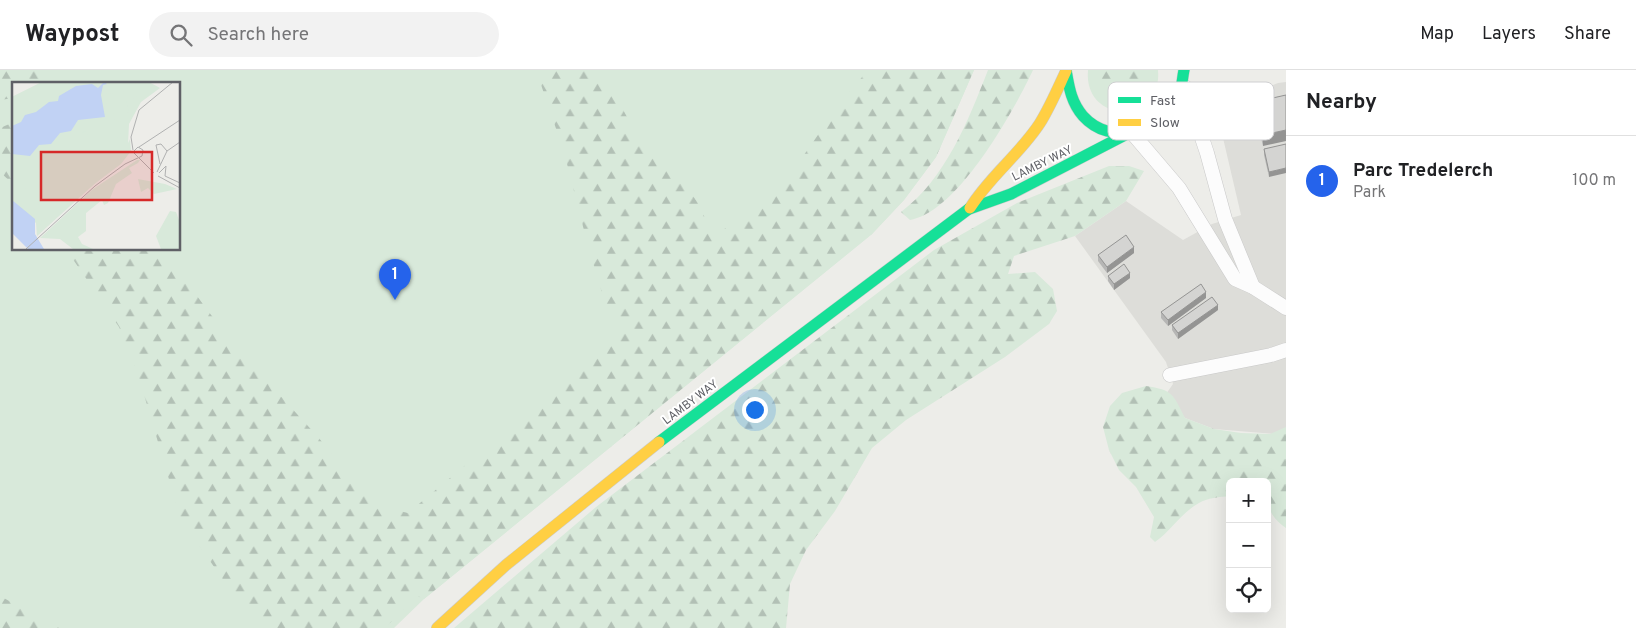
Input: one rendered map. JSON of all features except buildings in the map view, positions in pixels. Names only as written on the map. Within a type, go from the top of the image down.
[{"type":"street","points":[[1066,70],[1066,84],[1072,103],[1089,123],[1108,131]]},
{"type":"street","name":"LAMBY WAY","points":[[437,628],[506,565],[618,473],[889,267],[969,209],[983,187],[1011,160],[1040,124],[1066,70]]},
{"type":"street","name":"LAMBY WAY","points":[[969,209],[994,203],[1062,168],[1099,152],[1119,140]]},
{"type":"lane","points":[[1135,140],[1179,188],[1235,280],[1253,287],[1286,308]]},
{"type":"lane","points":[[1203,140],[1228,227],[1240,258],[1248,271],[1253,287]]},
{"type":"lane","points":[[1170,375],[1271,355],[1286,350]]},
{"type":"shaded area","points":[[1286,82],[1286,435],[1214,429],[1185,418],[1166,394],[1173,384],[1166,362],[1075,236],[1126,201],[1183,240],[1212,224],[1241,215],[1223,140],[1274,140],[1274,85]]},
{"type":"green space","points":[[0,70],[974,70],[936,157],[904,200],[872,234],[424,599],[394,628],[0,628]]},
{"type":"green space","points":[[0,70],[49,70],[51,82],[12,82],[12,98],[0,100]]},
{"type":"green space","points":[[536,70],[601,70],[637,135],[669,162],[698,203],[714,237],[785,182],[841,102],[868,70],[974,70],[936,157],[904,200],[872,234],[424,599],[417,596],[385,628],[262,628],[246,612],[181,520],[137,371],[119,327],[67,250],[163,250],[232,343],[318,437],[373,505],[408,513],[621,335],[608,313],[588,246],[564,152]]},
{"type":"green space","points":[[988,70],[1033,70],[998,134],[965,180],[946,199],[928,213],[910,220],[901,212],[931,183],[943,166],[964,128]]},
{"type":"green space","points":[[1088,70],[1158,70],[1157,82],[1108,82],[1108,108],[1098,101],[1090,88]]},
{"type":"green space","points":[[1097,70],[1154,70],[1152,82],[1108,82],[1108,86],[1103,82]]},
{"type":"green space","points":[[12,123],[12,183],[0,172],[0,128]]},
{"type":"green space","points":[[1109,166],[1129,166],[1144,171],[1126,201],[1075,236],[1014,256],[1008,274],[1035,272],[1053,289],[1057,311],[1049,324],[1005,357],[906,420],[872,448],[835,511],[806,550],[790,584],[786,628],[454,628],[596,507],[934,250],[1017,203]]},
{"type":"green space","points":[[1146,386],[1162,389],[1175,398],[1185,418],[1214,429],[1241,433],[1270,434],[1286,427],[1286,528],[1271,511],[1271,478],[1226,478],[1226,496],[1202,501],[1187,512],[1155,542],[1150,537],[1154,517],[1136,487],[1119,470],[1109,450],[1103,427],[1110,406],[1122,393]]},
{"type":"green space","points":[[0,596],[59,628],[0,628]]},
{"type":"traffic: fast","points":[[1066,70],[1073,100],[1079,111],[1094,126],[1108,131]]},
{"type":"traffic: fast","points":[[1182,82],[1184,70]]},
{"type":"traffic: fast","points":[[969,209],[1011,194],[1115,140]]},
{"type":"traffic: fast","points":[[659,442],[970,208]]},
{"type":"traffic: slow","points":[[970,208],[986,186],[1040,123],[1066,71]]},
{"type":"traffic: slow","points":[[437,628],[506,565],[659,442]]},
{"type":"place","name":"Parc Tredelerch","points":[[395,300]]}]
